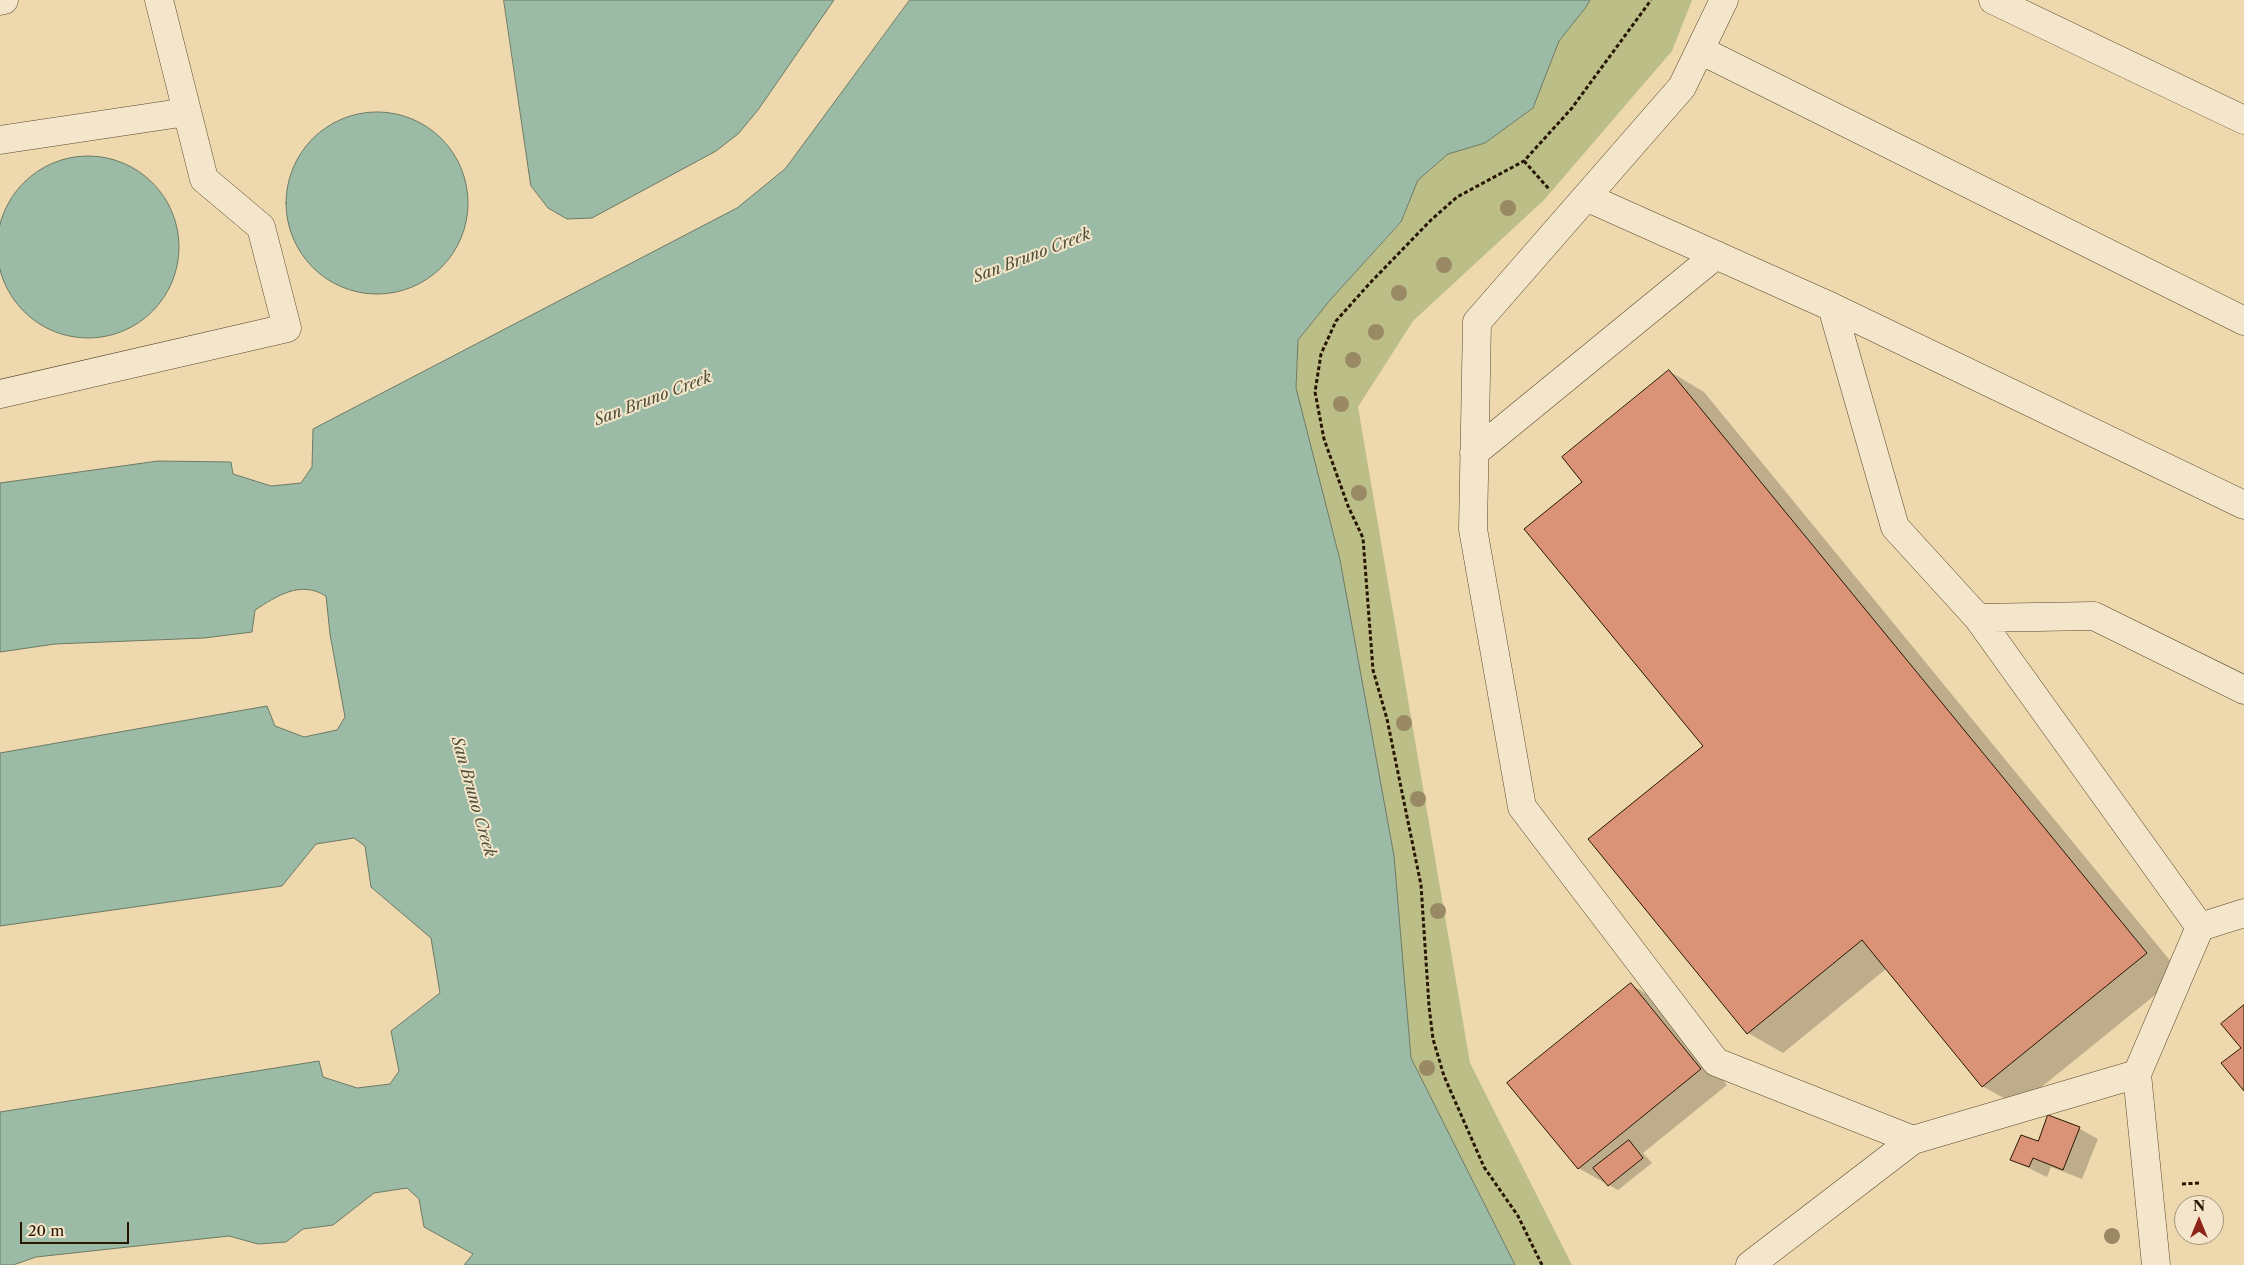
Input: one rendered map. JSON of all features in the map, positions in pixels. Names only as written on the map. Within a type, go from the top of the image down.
[{"type":"lane","points":[[0,1],[4,0]]},
{"type":"lane","points":[[0,394],[287,328],[261,227],[204,179],[159,0]]},
{"type":"lane","points":[[1724,0],[1682,87],[1477,322],[1473,529],[1522,807],[1716,1062],[1913,1140]]},
{"type":"lane","points":[[1993,0],[2244,120]]},
{"type":"lane","points":[[1700,50],[2244,322]]},
{"type":"lane","points":[[0,140],[187,112]]},
{"type":"lane","points":[[1586,196],[1832,307],[2244,505]]},
{"type":"lane","points":[[1474,453],[1716,255]]},
{"type":"lane","points":[[1832,307],[1895,527],[1978,618],[2200,927]]},
{"type":"lane","points":[[1978,618],[2094,616],[2244,690]]},
{"type":"lane","points":[[2156,1265],[2137,1074],[2200,927],[2244,913]]},
{"type":"lane","points":[[1750,1265],[1913,1140],[2137,1074]]},
{"type":"path","points":[[1542,1265],[1518,1216],[1484,1167],[1444,1076],[1433,1039],[1420,885],[1387,719],[1374,670],[1363,538],[1348,506],[1324,439],[1315,392],[1321,354],[1336,321],[1431,220],[1457,197],[1524,162],[1572,108],[1651,0]]},
{"type":"path","points":[[1524,162],[1551,192]]},
{"type":"path","points":[[2182,1184],[2199,1183]]},
{"type":"green space","points":[[1590,0],[1692,0],[1672,51],[1544,200],[1413,321],[1358,407],[1470,1063],[1572,1265],[1515,1265],[1411,1058],[1394,856],[1340,560],[1296,388],[1298,340],[1331,299],[1401,223],[1418,180],[1448,154],[1485,143],[1533,108],[1559,41]]},
{"type":"water","points":[[504,0],[834,0],[758,110],[738,134],[716,151],[592,218],[567,219],[548,208],[531,186]]},
{"type":"water","name":"San Bruno Creek","points":[[910,0],[1590,0],[1559,41],[1533,108],[1485,143],[1448,154],[1418,180],[1401,222],[1331,299],[1298,340],[1296,388],[1340,560],[1394,856],[1411,1058],[1515,1265],[464,1265],[473,1254],[424,1227],[419,1199],[407,1188],[374,1193],[333,1225],[303,1229],[286,1242],[258,1244],[229,1236],[36,1257],[13,1265],[0,1265],[0,1112],[319,1061],[323,1077],[357,1088],[390,1084],[399,1071],[391,1031],[440,993],[431,938],[371,887],[365,846],[354,838],[316,844],[282,886],[0,926],[0,753],[267,706],[275,726],[304,737],[337,730],[345,717],[330,634],[326,596],[307,589],[280,595],[255,610],[252,632],[204,638],[55,644],[0,652],[0,483],[158,461],[231,462],[233,474],[271,486],[301,483],[312,467],[313,429],[737,208],[785,169]]},
{"type":"water","points":[[386,112],[395,113],[420,122],[442,138],[458,160],[467,185],[467,221],[458,246],[442,268],[420,284],[404,290],[386,294],[368,294],[359,293],[334,284],[319,274],[306,261],[296,246],[287,221],[286,194],[287,185],[296,160],[306,145],[319,132],[334,122],[359,113]]},
{"type":"water","points":[[88,156],[106,158],[123,163],[139,171],[158,189],[172,212],[177,229],[179,247],[177,265],[172,282],[164,298],[146,317],[123,331],[106,336],[88,338],[70,336],[53,331],[37,323],[18,305],[4,282],[-1,265],[-3,247],[-1,229],[4,212],[12,196],[30,177],[53,163],[70,158]]},
{"type":"building","points":[[1669,370],[2147,953],[1982,1087],[1862,940],[1747,1034],[1588,839],[1703,746],[1524,529],[1582,482],[1562,457]]},
{"type":"building","points":[[1631,983],[1701,1069],[1578,1169],[1507,1083]]},
{"type":"building","points":[[2244,1005],[2244,1091],[2221,1063],[2241,1048],[2221,1024]]},
{"type":"building","points":[[2048,1115],[2080,1127],[2063,1170],[2033,1158],[2029,1167],[2010,1160],[2021,1135],[2038,1141]]},
{"type":"building","points":[[1629,1140],[1643,1158],[1608,1186],[1593,1168]]}]
